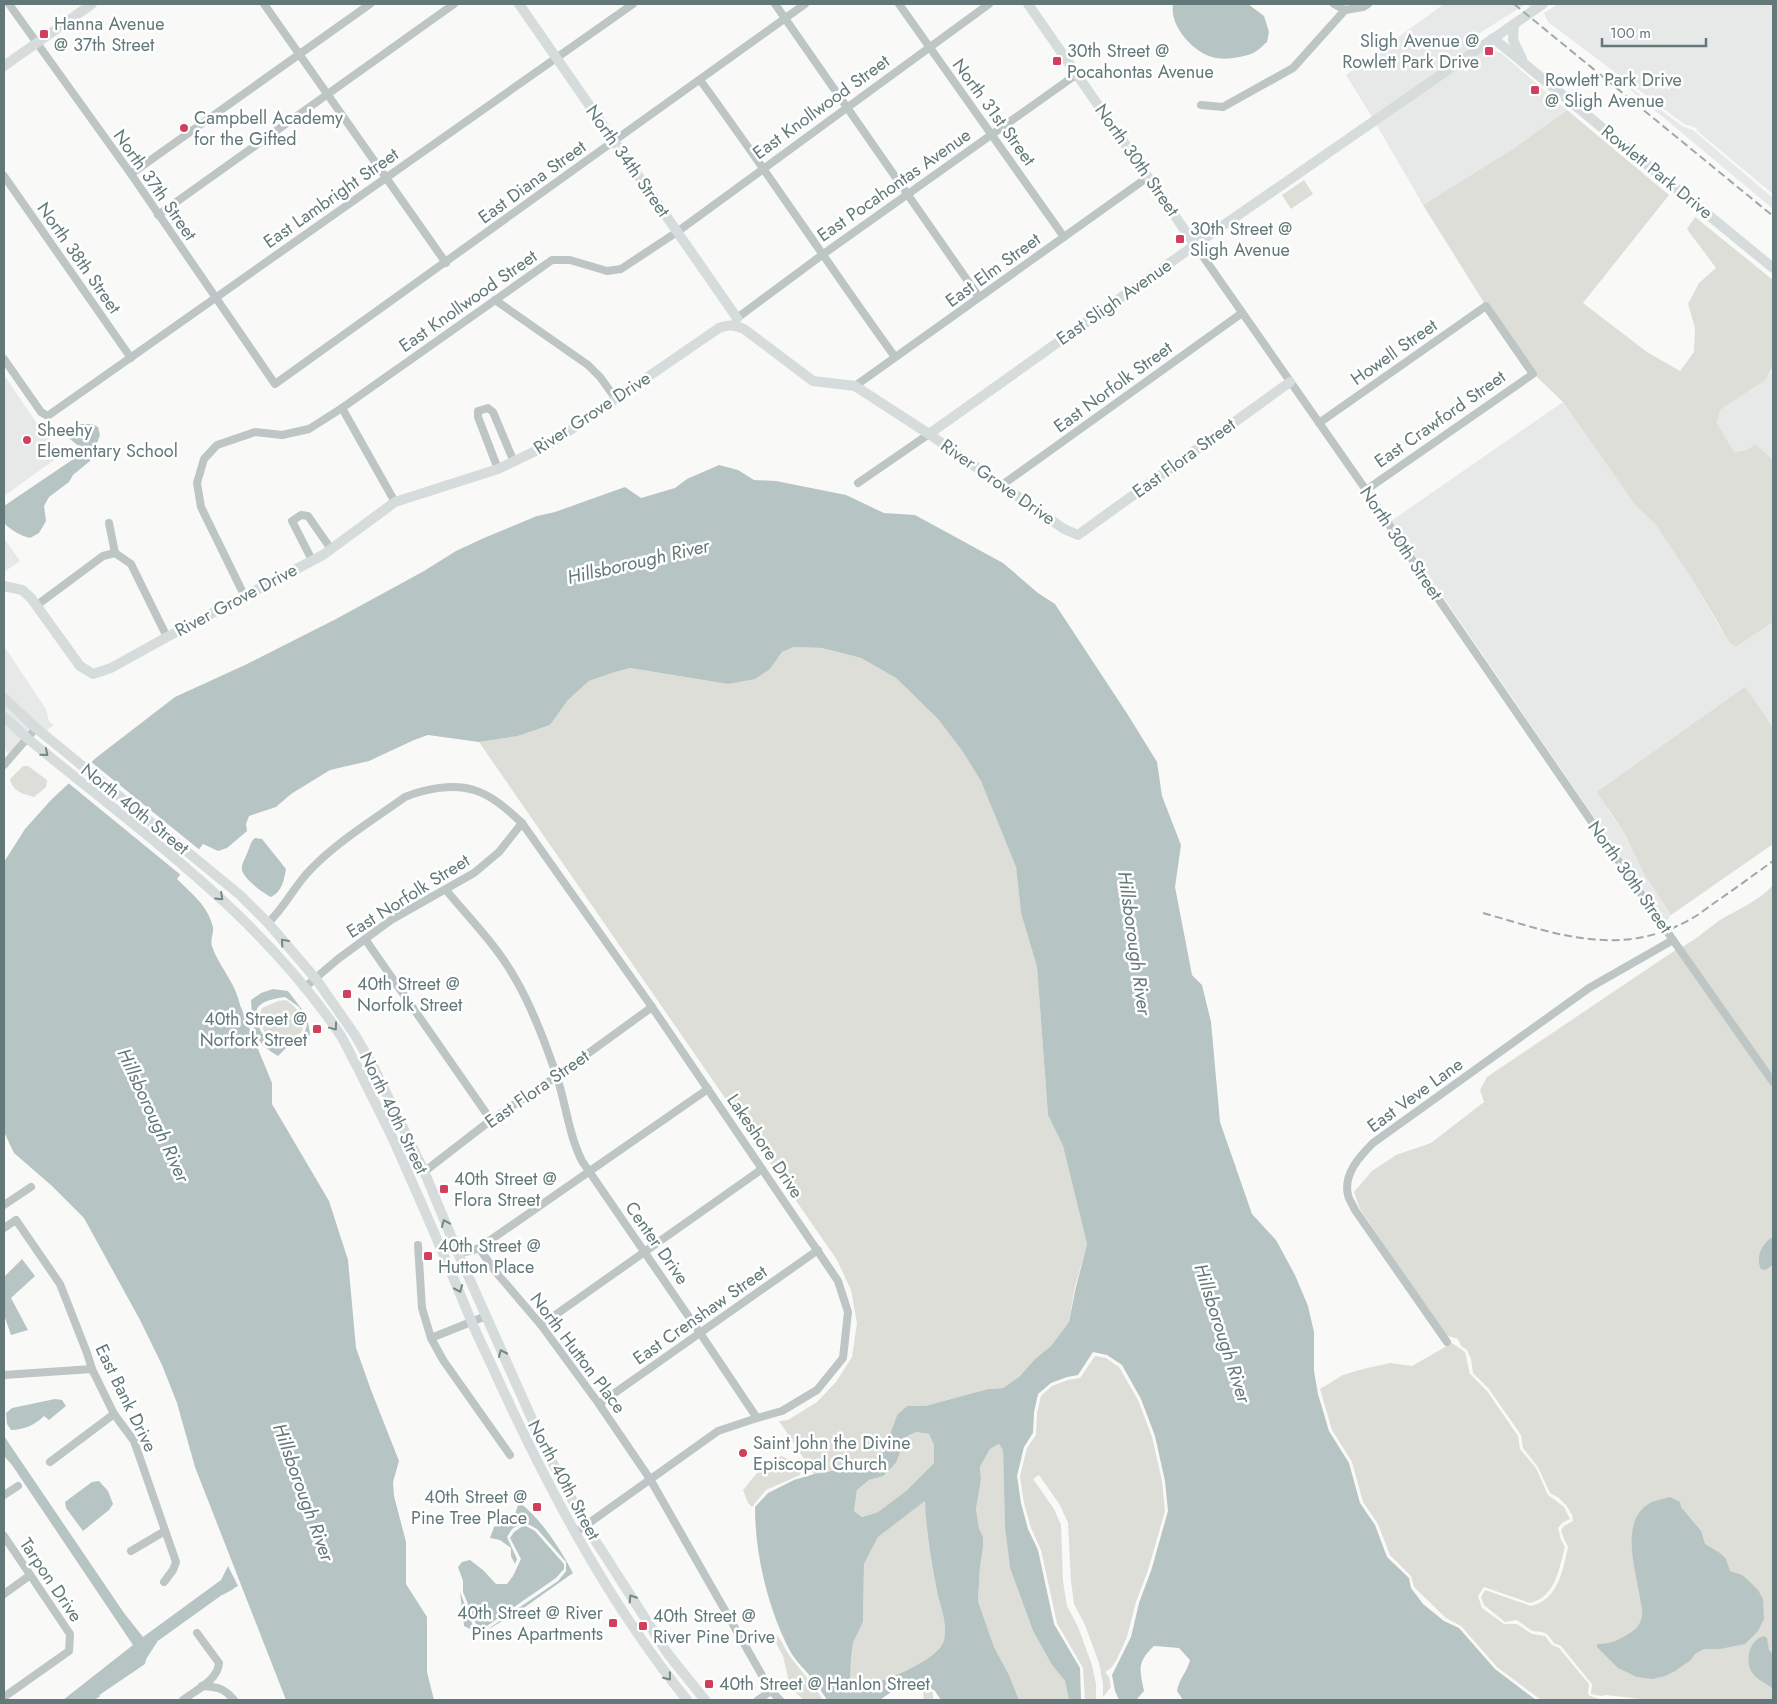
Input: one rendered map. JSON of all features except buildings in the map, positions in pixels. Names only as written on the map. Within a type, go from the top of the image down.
[{"type":"street","name":"North 37th Street","points":[[10,4],[131,174],[275,384]]},
{"type":"street","points":[[4,66],[92,4]]},
{"type":"street","points":[[264,4],[446,262]]},
{"type":"street","points":[[131,174],[370,4]]},
{"type":"street","points":[[158,215],[454,4]]},
{"type":"street","name":"North 34th Street","points":[[519,4],[677,232],[736,322]]},
{"type":"street","name":"East Lambright Street","points":[[4,359],[41,412],[50,415],[634,4]]},
{"type":"street","points":[[775,4],[979,298]]},
{"type":"street","name":"East Diana Street","points":[[275,384],[805,4]]},
{"type":"street","name":"North 31st Street","points":[[899,4],[1064,237]]},
{"type":"street","name":"East Knollwood Street","points":[[245,597],[201,508],[197,483],[204,459],[217,445],[255,432],[282,435],[309,429],[342,408],[552,260],[570,260],[607,271],[621,269],[677,232],[989,4]]},
{"type":"street","name":"North 30th Street","points":[[1028,4],[1366,490],[1673,940],[1773,1082]]},
{"type":"street","points":[[1334,4],[1346,10],[1363,7],[1368,4]]},
{"type":"street","name":"East Sligh Avenue","points":[[858,483],[1195,244],[1543,4]]},
{"type":"street","points":[[1201,105],[1223,107],[1293,68],[1346,10]]},
{"type":"street","points":[[1514,24],[1513,40],[1525,64]]},
{"type":"street","name":"Rowlett Park Drive","points":[[1494,38],[1773,268]]},
{"type":"street","name":"East Pocahontas Avenue","points":[[736,322],[822,255],[1077,74]]},
{"type":"street","points":[[700,80],[764,168],[822,255],[895,358]]},
{"type":"street","name":"North 38th Street","points":[[4,176],[131,358]]},
{"type":"street","name":"East Elm Street","points":[[855,386],[1148,177]]},
{"type":"street","points":[[495,300],[588,365],[600,377],[616,399]]},
{"type":"street","name":"Howell Street","points":[[1319,423],[1486,306],[1532,374]]},
{"type":"street","name":"East Norfolk Street","points":[[1002,485],[1242,313]]},
{"type":"street","name":"River Grove Drive","points":[[4,586],[22,590],[38,605],[80,666],[92,674],[111,668],[331,549],[395,502],[498,470],[550,444],[719,328],[736,322],[813,381],[855,386],[929,434],[1064,529],[1078,535]]},
{"type":"street","name":"East Crawford Street","points":[[1366,490],[1532,374]]},
{"type":"street","name":"East Flora Street","points":[[1078,535],[1290,382]]},
{"type":"street","points":[[342,408],[395,502]]},
{"type":"street","points":[[498,470],[478,417],[478,411],[483,408],[488,408],[494,412],[514,462]]},
{"type":"street","points":[[312,560],[292,522],[301,515],[308,516],[331,549]]},
{"type":"street","points":[[109,523],[115,553],[131,564],[167,637]]},
{"type":"street","points":[[38,605],[103,556],[115,553]]},
{"type":"street","name":"North 40th Street","points":[[4,698],[36,728],[240,895],[268,923],[316,979],[355,1035],[374,1068],[424,1171],[458,1253],[543,1444],[586,1526],[668,1654],[705,1700]]},
{"type":"street","name":"North 40th Street","points":[[4,717],[60,766],[219,896],[258,935],[304,988],[342,1038],[378,1107],[533,1455],[575,1533],[604,1581],[656,1662],[687,1700]]},
{"type":"street","points":[[4,765],[36,728]]},
{"type":"street","name":"Lakeshore Drive","points":[[268,923],[285,905],[298,883],[329,851],[405,797],[418,792],[458,787],[475,790],[506,808],[522,823],[652,1007],[838,1281],[848,1312],[843,1358],[817,1390],[782,1411],[718,1431],[575,1533]]},
{"type":"street","name":"East Norfolk Street","points":[[304,988],[365,939],[414,906],[474,873],[499,852],[522,823]]},
{"type":"street","name":"Center Drive","points":[[446,890],[516,978],[533,1014],[557,1076],[572,1140],[582,1161],[757,1418]]},
{"type":"street","points":[[365,939],[491,1120]]},
{"type":"street","name":"East Veve Lane","points":[[1447,1342],[1355,1210],[1348,1194],[1348,1181],[1358,1159],[1373,1143],[1589,988],[1673,940]]},
{"type":"street","name":"East Flora Street","points":[[424,1171],[491,1120],[557,1076],[652,1007]]},
{"type":"street","points":[[440,1244],[458,1253],[480,1248],[708,1089]]},
{"type":"street","points":[[541,1325],[762,1169]]},
{"type":"street","points":[[4,1205],[31,1187]]},
{"type":"street","name":"East Bank Drive","points":[[4,1228],[16,1220],[60,1284],[92,1369],[114,1414],[134,1441],[176,1562],[173,1570],[164,1582]]},
{"type":"street","points":[[418,1245],[422,1308],[431,1338],[443,1360],[510,1455]]},
{"type":"street","name":"North Hutton Place","points":[[480,1248],[495,1270],[541,1325],[599,1404],[650,1479]]},
{"type":"street","name":"East Crenshaw Street","points":[[599,1404],[818,1250]]},
{"type":"street","points":[[431,1338],[486,1316]]},
{"type":"street","points":[[4,1375],[92,1369]]},
{"type":"street","points":[[50,1462],[114,1414]]},
{"type":"street","points":[[650,1479],[771,1691],[780,1700]]},
{"type":"street","points":[[4,1495],[18,1486]]},
{"type":"street","points":[[131,1551],[165,1531]]},
{"type":"street","name":"Tarpon Drive","points":[[4,1536],[29,1576],[70,1634],[69,1651],[4,1697]]},
{"type":"street","points":[[4,1594],[29,1576]]},
{"type":"street","points":[[183,1700],[214,1677],[218,1670],[219,1663],[197,1634]]},
{"type":"street","points":[[656,1662],[668,1654]]},
{"type":"street","points":[[202,1686],[216,1687],[226,1691],[234,1700]]},
{"type":"street","points":[[758,1700],[771,1691]]},
{"type":"shaded area","points":[[1444,4],[1526,4],[1467,41],[1473,47],[1372,117],[1346,75]]},
{"type":"shaded area","points":[[1526,4],[1536,4],[1531,8]]},
{"type":"shaded area","points":[[1558,4],[1773,4],[1773,194],[1696,130],[1697,128],[1684,124],[1548,22],[1544,13]]},
{"type":"shaded area","points":[[1490,49],[1501,53],[1567,110],[1513,149],[1423,205],[1376,124],[1481,52]]},
{"type":"shaded area","points":[[1603,67],[1682,126],[1693,130],[1773,198],[1773,209]]},
{"type":"shaded area","points":[[1567,110],[1669,195],[1583,303],[1647,352],[1680,371],[1694,352],[1695,328],[1688,304],[1699,283],[1716,268],[1687,229],[1695,217],[1773,280],[1773,367],[1765,380],[1720,410],[1717,423],[1734,452],[1746,450],[1756,444],[1773,460],[1773,622],[1736,647],[1730,643],[1695,584],[1655,524],[1635,505],[1563,402],[1536,376],[1487,301],[1484,303],[1423,205],[1513,149]]},
{"type":"shaded area","points":[[1304,180],[1313,194],[1291,209],[1282,195]]},
{"type":"shaded area","points":[[1773,367],[1773,460],[1756,444],[1746,450],[1734,452],[1717,423],[1720,410],[1771,373]]},
{"type":"shaded area","name":"Sheehy Elementary School","points":[[4,375],[61,455],[4,496]]},
{"type":"shaded area","points":[[1563,402],[1635,505],[1655,524],[1695,584],[1719,626],[1736,647],[1773,622],[1773,727],[1769,720],[1607,809],[1626,836],[1643,872],[1671,915],[1666,922],[1391,521]]},
{"type":"shaded area","points":[[4,538],[20,561],[4,572]]},
{"type":"shaded area","points":[[4,646],[46,709],[49,721],[54,725],[46,731],[4,694]]},
{"type":"shaded area","points":[[794,647],[822,648],[861,658],[896,678],[938,719],[981,780],[1016,867],[1021,913],[1037,967],[1048,1115],[1063,1146],[1087,1244],[1074,1291],[1069,1322],[1051,1346],[1035,1359],[1020,1376],[1003,1388],[988,1389],[925,1406],[907,1406],[897,1415],[884,1451],[867,1465],[814,1474],[779,1421],[788,1420],[817,1402],[836,1382],[852,1357],[857,1323],[851,1290],[837,1260],[479,742],[518,736],[550,725],[568,700],[589,681],[612,673],[630,668],[728,684],[770,669],[782,652]]},
{"type":"shaded area","points":[[1745,687],[1773,727],[1773,844],[1671,915],[1643,872],[1626,836],[1597,792]]},
{"type":"shaded area","points":[[4,704],[30,728],[26,733],[4,712]]},
{"type":"shaded area","points":[[4,722],[22,738],[8,754],[4,748]]},
{"type":"shaded area","points":[[23,766],[28,766],[47,780],[46,787],[34,797],[19,791],[11,783],[10,779]]},
{"type":"shaded area","points":[[1773,885],[1773,1700],[1650,1700],[1591,1694],[1592,1684],[1561,1646],[1554,1643],[1547,1634],[1532,1631],[1517,1620],[1505,1622],[1484,1605],[1481,1597],[1485,1590],[1531,1606],[1540,1603],[1547,1597],[1558,1583],[1564,1565],[1568,1547],[1561,1530],[1573,1521],[1572,1515],[1559,1498],[1550,1493],[1538,1467],[1523,1448],[1521,1435],[1489,1389],[1473,1373],[1471,1359],[1467,1350],[1461,1346],[1458,1339],[1445,1335],[1360,1209],[1354,1192],[1372,1171],[1396,1155],[1431,1143],[1484,1102],[1480,1090],[1487,1077],[1720,920],[1755,900]]},
{"type":"shaded area","points":[[286,1000],[300,1013],[303,1027],[302,1032],[282,1044],[272,1041],[267,1036],[260,1019],[262,1008],[278,1001]]},
{"type":"shaded area","points":[[1452,1343],[1465,1352],[1470,1374],[1487,1391],[1518,1436],[1520,1449],[1536,1468],[1548,1495],[1564,1507],[1570,1519],[1562,1523],[1558,1528],[1565,1547],[1555,1581],[1546,1595],[1530,1603],[1484,1587],[1478,1596],[1482,1608],[1504,1624],[1517,1624],[1532,1634],[1545,1636],[1552,1645],[1559,1648],[1589,1684],[1588,1694],[1590,1696],[1600,1699],[1624,1700],[1541,1700],[1497,1667],[1461,1626],[1446,1618],[1414,1587],[1411,1576],[1390,1555],[1378,1524],[1363,1502],[1352,1462],[1332,1430],[1320,1389],[1343,1375],[1363,1369],[1390,1363],[1412,1366]]},
{"type":"shaded area","points":[[1095,1356],[1106,1358],[1119,1367],[1138,1400],[1152,1437],[1162,1481],[1165,1511],[1127,1637],[1116,1661],[1105,1672],[1109,1677],[1111,1687],[1103,1697],[1103,1684],[1099,1663],[1085,1625],[1074,1604],[1068,1523],[1060,1505],[1039,1475],[1033,1479],[1054,1509],[1061,1525],[1063,1581],[1067,1606],[1078,1627],[1092,1665],[1096,1684],[1096,1700],[1085,1700],[1083,1668],[1057,1623],[1041,1550],[1031,1528],[1024,1503],[1020,1476],[1027,1448],[1036,1435],[1037,1413],[1041,1396],[1052,1386],[1080,1378]]},
{"type":"shaded area","points":[[916,1432],[929,1434],[934,1445],[934,1463],[906,1491],[878,1512],[862,1517],[854,1511],[857,1490],[869,1480],[885,1476],[896,1463],[906,1437]]},
{"type":"shaded area","points":[[999,1444],[1003,1449],[1005,1528],[1010,1568],[1033,1631],[1052,1665],[1065,1681],[1069,1700],[1019,1700],[1009,1675],[994,1647],[978,1601],[983,1547],[983,1537],[979,1528],[976,1509],[981,1480],[980,1467],[990,1449]]},
{"type":"shaded area","points":[[781,1456],[793,1461],[800,1458],[805,1466],[802,1466],[800,1475],[766,1490],[752,1507],[748,1503],[743,1490],[761,1468]]},
{"type":"shaded area","points":[[926,1500],[926,1523],[944,1621],[944,1640],[940,1648],[932,1656],[908,1670],[860,1687],[850,1681],[853,1643],[863,1622],[864,1564],[878,1537]]},
{"type":"shaded area","points":[[773,1632],[823,1700],[804,1700],[797,1694],[788,1678],[783,1656]]},
{"type":"shaded area","points":[[920,1683],[933,1693],[933,1700],[924,1700],[922,1687],[913,1685]]},
{"type":"water","points":[[1173,4],[1248,4],[1264,16],[1269,32],[1267,42],[1255,52],[1242,57],[1220,59],[1208,55],[1192,45],[1179,30],[1175,21]]},
{"type":"water","points":[[92,424],[98,427],[100,435],[90,461],[73,475],[69,482],[49,497],[44,506],[46,521],[39,533],[30,538],[9,528],[4,523],[4,506],[75,458],[81,451],[81,448],[65,435],[64,431],[72,425]]},
{"type":"water","name":"Hillsborough River","points":[[719,465],[738,470],[754,480],[776,481],[846,495],[884,513],[915,515],[1003,563],[1038,593],[1055,604],[1157,762],[1162,796],[1181,845],[1175,887],[1192,975],[1202,985],[1211,1022],[1220,1122],[1252,1214],[1276,1240],[1295,1275],[1308,1306],[1314,1332],[1314,1371],[1318,1394],[1329,1431],[1349,1463],[1360,1503],[1375,1525],[1387,1557],[1409,1578],[1411,1588],[1423,1604],[1444,1621],[1459,1628],[1495,1669],[1536,1700],[1183,1700],[1177,1691],[1190,1660],[1179,1648],[1154,1646],[1142,1662],[1141,1678],[1144,1691],[1136,1700],[1119,1700],[1112,1675],[1131,1637],[1139,1603],[1151,1571],[1168,1511],[1165,1481],[1155,1436],[1141,1399],[1122,1365],[1107,1355],[1093,1352],[1078,1375],[1051,1383],[1038,1394],[1034,1412],[1033,1433],[1024,1447],[1017,1476],[1021,1503],[1028,1529],[1038,1550],[1054,1624],[1080,1668],[1081,1700],[1069,1700],[1065,1681],[1052,1665],[1033,1631],[1010,1568],[1005,1528],[1003,1450],[999,1444],[990,1449],[980,1467],[981,1480],[976,1509],[979,1528],[983,1537],[983,1547],[978,1601],[994,1647],[1009,1675],[1019,1700],[941,1700],[935,1691],[920,1680],[902,1684],[880,1700],[827,1700],[816,1683],[792,1655],[775,1618],[764,1581],[757,1544],[755,1507],[768,1493],[794,1480],[814,1474],[867,1465],[884,1451],[897,1415],[907,1406],[925,1406],[988,1389],[1003,1388],[1020,1376],[1035,1359],[1051,1346],[1069,1322],[1087,1244],[1063,1146],[1048,1115],[1037,967],[1021,913],[1016,867],[981,781],[963,752],[938,719],[896,678],[861,658],[822,648],[794,647],[782,652],[770,669],[755,679],[728,684],[630,668],[589,681],[568,700],[550,725],[518,736],[479,742],[428,735],[369,761],[330,770],[291,794],[276,807],[249,816],[246,824],[247,831],[227,848],[218,851],[203,844],[177,879],[199,901],[211,920],[213,927],[212,946],[235,989],[272,1083],[272,1104],[329,1201],[348,1260],[356,1348],[399,1461],[393,1482],[394,1496],[406,1542],[406,1584],[427,1617],[427,1672],[434,1700],[286,1700],[195,1467],[177,1403],[162,1365],[140,1320],[84,1218],[52,1186],[14,1153],[4,1132],[4,862],[25,829],[51,800],[97,757],[175,697],[245,665],[336,619],[424,571],[456,551],[484,538],[537,516],[555,512],[625,487],[641,498],[675,488],[687,479]],"holes":[[[916,1432],[929,1434],[934,1445],[934,1463],[906,1491],[878,1512],[862,1517],[854,1511],[857,1490],[869,1480],[884,1476],[896,1463],[906,1437]],[[925,1501],[931,1557],[944,1621],[944,1640],[940,1648],[932,1656],[908,1670],[860,1687],[850,1681],[853,1643],[863,1622],[864,1564],[878,1537]]]},
{"type":"water","points":[[255,838],[262,839],[286,869],[280,889],[271,897],[243,874],[242,865]]},
{"type":"water","points":[[273,989],[288,991],[307,1016],[310,1034],[304,1043],[286,1048],[278,1056],[263,1045],[254,1026],[251,1000],[261,993]],"holes":[[[285,997],[299,1007],[307,1025],[304,1033],[286,1046],[280,1047],[269,1042],[257,1023],[256,1011],[259,1006],[268,1001]]]},
{"type":"water","points":[[1773,1237],[1773,1265],[1765,1270],[1761,1269],[1759,1255],[1766,1243]]},
{"type":"water","points":[[22,1259],[35,1276],[11,1298],[28,1330],[11,1335],[4,1315],[4,1277]]},
{"type":"water","points":[[55,1399],[62,1400],[66,1406],[49,1420],[44,1416],[33,1424],[15,1430],[11,1430],[7,1424],[6,1413],[12,1408]]},
{"type":"water","points":[[4,1436],[124,1613],[143,1637],[221,1580],[228,1566],[238,1586],[226,1592],[155,1643],[147,1655],[145,1664],[92,1700],[63,1700],[133,1645],[12,1465],[4,1456]]},
{"type":"water","points":[[99,1481],[108,1491],[113,1504],[109,1510],[83,1531],[66,1508],[65,1502],[92,1482]]},
{"type":"water","points":[[1670,1497],[1680,1502],[1681,1507],[1701,1531],[1705,1544],[1726,1559],[1730,1571],[1742,1575],[1758,1590],[1763,1599],[1764,1619],[1758,1631],[1745,1644],[1720,1649],[1704,1649],[1695,1654],[1691,1660],[1665,1676],[1652,1679],[1637,1677],[1618,1668],[1597,1647],[1597,1644],[1618,1640],[1637,1628],[1640,1623],[1642,1612],[1633,1560],[1632,1532],[1635,1520],[1642,1510],[1652,1502]]},
{"type":"water","points":[[519,1502],[549,1534],[573,1573],[525,1607],[484,1632],[474,1631],[464,1626],[460,1592],[473,1626],[485,1631],[558,1581],[566,1571],[566,1562],[537,1529],[524,1522],[512,1529],[507,1537],[517,1559],[515,1564],[511,1556],[511,1548],[500,1540],[490,1538],[494,1527],[514,1517]]},
{"type":"water","points":[[524,1525],[535,1531],[564,1564],[564,1569],[556,1578],[484,1628],[476,1624],[463,1592],[463,1581],[458,1567],[462,1562],[470,1560],[496,1584],[507,1584],[521,1559],[510,1538],[514,1532]]},
{"type":"water","points":[[1764,1636],[1767,1638],[1769,1650],[1773,1654],[1773,1689],[1756,1677],[1749,1665],[1751,1647],[1754,1642]]},
{"type":"pier","points":[[90,761],[201,851],[182,876],[67,782]]},
{"type":"waterway","points":[[222,1594],[233,1588]]},
{"type":"waterway","points":[[145,1659],[156,1642]]},
{"type":"waterway","points":[[92,1700],[99,1696]]},
{"type":"railway","points":[[1514,4],[1773,216]]},
{"type":"railway","points":[[1483,913],[1535,928],[1586,939],[1637,938],[1663,932],[1693,918],[1773,861]]},
{"type":"place","name":"Hanna Avenue @ 37th Street","points":[[44,34]]},
{"type":"place","name":"Sligh Avenue @ Rowlett Park Drive","points":[[1489,51]]},
{"type":"place","name":"30th Street @ Pocahontas Avenue","points":[[1057,61]]},
{"type":"place","name":"Rowlett Park Drive @ Sligh Avenue","points":[[1535,90]]},
{"type":"place","name":"Campbell Academy for the Gifted","points":[[184,128]]},
{"type":"place","name":"30th Street @ Sligh Avenue","points":[[1180,239]]},
{"type":"place","name":"Sheehy Elementary School","points":[[27,440]]},
{"type":"place","name":"40th Street @ Norfolk Street","points":[[347,994]]},
{"type":"place","name":"40th Street @ Norfork Street","points":[[317,1029]]},
{"type":"place","name":"40th Street @ Flora Street","points":[[444,1189]]},
{"type":"place","name":"40th Street @ Hutton Place","points":[[428,1256]]},
{"type":"place","name":"Saint John the Divine Episcopal Church","points":[[743,1453]]},
{"type":"place","name":"40th Street @ Pine Tree Place","points":[[537,1507]]},
{"type":"place","name":"40th Street @ River Pines Apartments","points":[[613,1623]]},
{"type":"place","name":"40th Street @ River Pine Drive","points":[[643,1626]]},
{"type":"place","name":"40th Street @ Hanlon Street","points":[[709,1684]]}]
